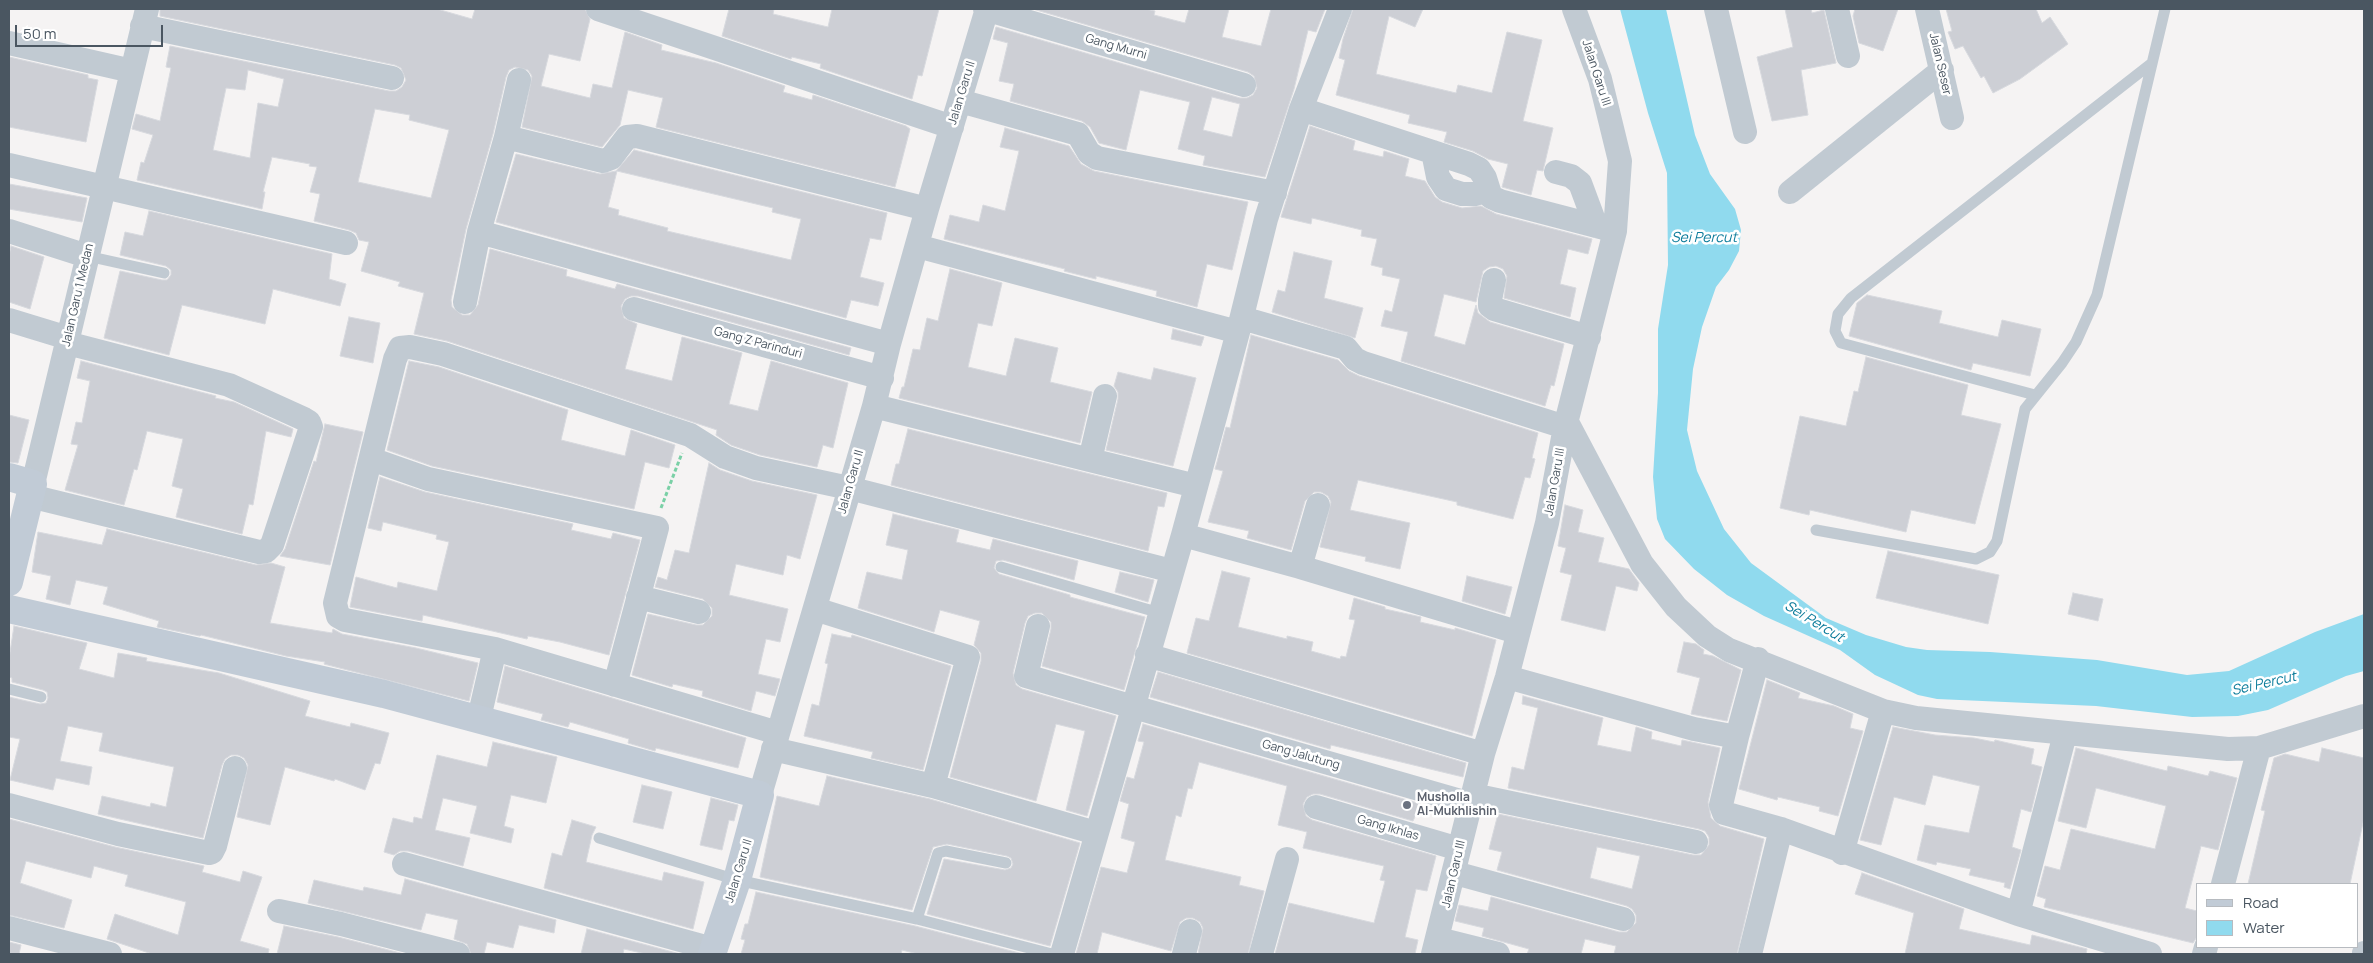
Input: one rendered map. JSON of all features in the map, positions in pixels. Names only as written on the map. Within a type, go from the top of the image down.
[{"type":"street","points":[[598,9],[952,127]]},
{"type":"street","name":"Jalan Garu II","points":[[712,952],[738,880],[760,795],[874,406],[889,344],[927,209],[986,9]]},
{"type":"street","name":"Gang Murni","points":[[986,9],[1244,85]]},
{"type":"street","points":[[1062,954],[1132,705],[1183,535],[1275,193],[1301,109],[1340,9]]},
{"type":"street","name":"Jalan Garu III","points":[[1435,947],[1455,873],[1483,754],[1507,677],[1517,632],[1547,523],[1566,425],[1589,337],[1605,228],[1620,161],[1600,79],[1574,9]]},
{"type":"street","points":[[1716,9],[1745,132]]},
{"type":"street","points":[[1837,9],[1848,56]]},
{"type":"street","name":"Jalan Seser","points":[[1927,9],[1952,118]]},
{"type":"street","points":[[144,17],[392,78]]},
{"type":"street","name":"Jalan Garu 1 Medan","points":[[9,582],[24,485],[67,340],[144,17]]},
{"type":"street","points":[[9,43],[132,71]]},
{"type":"street","points":[[1790,192],[1942,70]]},
{"type":"street","points":[[465,302],[479,232],[506,137],[519,80]]},
{"type":"street","points":[[960,101],[1078,134],[1089,153],[1096,158],[1275,193]]},
{"type":"street","points":[[1301,109],[1469,164],[1479,169],[1491,197],[1500,201],[1605,228]]},
{"type":"street","points":[[506,137],[603,161],[611,158],[627,137],[637,136],[927,209]]},
{"type":"street","points":[[9,164],[346,243]]},
{"type":"street","points":[[1556,172],[1571,176],[1580,183],[1605,228]]},
{"type":"street","points":[[9,231],[87,256]]},
{"type":"street","points":[[479,232],[889,344]]},
{"type":"street","points":[[917,246],[1240,325],[1346,348],[1355,359],[1363,363],[1566,425],[1642,564],[1676,607],[1707,636],[1729,650],[1758,659],[1883,711],[1916,718],[2228,749],[2259,748],[2364,716]]},
{"type":"street","points":[[1494,280],[1490,306],[1494,309],[1589,337]]},
{"type":"street","name":"Gang Z Parinduri","points":[[634,309],[882,378]]},
{"type":"street","points":[[9,320],[67,340],[229,385],[304,419],[309,422],[311,427],[272,545],[266,551],[250,550],[24,485]]},
{"type":"street","points":[[1096,833],[776,741],[615,685],[495,649],[345,620],[338,616],[335,603],[397,352],[403,347],[443,354],[690,435],[725,457],[740,463],[849,488],[1172,571]]},
{"type":"street","points":[[1090,460],[1105,396]]},
{"type":"street","points":[[874,406],[1196,486]]},
{"type":"street","points":[[372,459],[428,479],[657,528],[615,685]]},
{"type":"street","points":[[1300,567],[1318,505]]},
{"type":"street","points":[[1183,535],[1300,567],[1517,632]]},
{"type":"street","points":[[638,597],[700,612]]},
{"type":"street","points":[[9,609],[384,694],[760,795]]},
{"type":"street","points":[[815,609],[968,657],[933,786]]},
{"type":"street","name":"Gang Jalutung","points":[[1038,626],[1026,676],[1472,800],[1696,842]]},
{"type":"street","points":[[479,718],[495,649]]},
{"type":"street","points":[[1147,654],[1483,754]]},
{"type":"street","points":[[1758,659],[1736,737],[1722,810],[1724,813],[1781,829],[2018,914],[2150,954]]},
{"type":"street","points":[[1507,677],[1694,729],[1736,737]]},
{"type":"street","points":[[1842,852],[1883,711]]},
{"type":"street","points":[[2018,914],[2065,734]]},
{"type":"street","points":[[2223,883],[2259,748]]},
{"type":"street","points":[[9,805],[118,834],[209,853],[212,852],[215,846],[235,768]]},
{"type":"street","name":"Gang Ikhlas","points":[[1316,807],[1459,850]]},
{"type":"street","points":[[1750,954],[1781,829]]},
{"type":"street","points":[[1261,954],[1287,859]]},
{"type":"street","points":[[404,864],[712,952]]},
{"type":"street","points":[[1455,873],[1623,919]]},
{"type":"street","points":[[280,911],[341,924],[458,954]]},
{"type":"street","points":[[9,928],[110,954]]},
{"type":"street","points":[[1184,954],[1190,931]]},
{"type":"street","points":[[1435,947],[1498,954]]},
{"type":"lane","points":[[1816,530],[1976,559],[1990,552],[1997,541],[2025,409],[2062,364],[2076,342],[2097,295],[2165,9]]},
{"type":"lane","points":[[2035,395],[1841,343],[1835,331],[1838,314],[1851,298],[2152,63]]},
{"type":"lane","points":[[87,256],[164,274]]},
{"type":"lane","points":[[1001,567],[1160,613]]},
{"type":"lane","points":[[9,689],[40,696]]},
{"type":"lane","points":[[599,838],[738,880],[917,919],[1052,954]]},
{"type":"lane","points":[[917,919],[938,853],[946,851],[1006,864]]},
{"type":"path","points":[[657,528],[662,504],[690,435]]},
{"type":"water","name":"Sei Percut","points":[[1620,9],[1666,9],[1695,135],[1710,174],[1735,209],[1741,230],[1739,251],[1729,270],[1716,287],[1702,327],[1693,369],[1687,430],[1697,471],[1724,529],[1751,563],[1826,618],[1866,635],[1906,647],[1927,650],[1990,652],[2097,660],[2187,675],[2229,671],[2315,632],[2364,614],[2364,671],[2346,676],[2268,710],[2238,716],[2192,717],[2096,706],[1937,699],[1918,695],[1875,675],[1840,650],[1764,616],[1727,595],[1694,569],[1665,539],[1657,519],[1653,477],[1658,393],[1658,329],[1668,265],[1667,173],[1648,113]]},
{"type":"building","points":[[160,9],[437,9],[472,19],[475,9],[585,9],[590,19],[580,61],[549,54],[541,86],[590,98],[593,84],[612,88],[625,32],[662,45],[661,50],[716,63],[785,86],[783,92],[812,100],[813,95],[906,126],[910,129],[895,187],[656,127],[663,98],[628,90],[620,125],[602,147],[522,127],[532,76],[528,70],[515,67],[509,70],[506,77],[493,134],[466,229],[451,300],[452,307],[462,315],[470,315],[478,305],[490,249],[567,270],[566,276],[615,289],[617,284],[851,348],[849,355],[638,296],[631,296],[625,299],[621,306],[624,318],[637,324],[625,369],[672,381],[682,337],[742,353],[729,404],[758,411],[771,361],[848,383],[833,448],[823,445],[817,467],[760,455],[731,445],[716,435],[717,430],[447,341],[414,334],[424,293],[398,286],[400,282],[361,271],[369,242],[359,240],[356,233],[349,230],[314,221],[320,194],[310,192],[317,167],[309,166],[310,164],[272,157],[263,192],[265,192],[262,209],[137,180],[141,162],[144,163],[153,135],[132,129],[136,114],[160,121],[171,68],[166,67],[170,46],[389,91],[396,91],[402,87],[406,80],[401,68],[395,65],[160,16]],"holes":[[[248,70],[284,79],[278,107],[258,103],[250,158],[213,150],[226,88],[245,90]],[[375,109],[410,115],[409,120],[449,130],[431,198],[358,182]]]},
{"type":"building","points":[[729,9],[774,9],[773,14],[828,27],[832,9],[939,9],[922,76],[918,75],[912,99],[820,68],[821,64],[792,57],[791,59],[722,36]]},
{"type":"building","points":[[1033,9],[1145,9],[1155,11],[1154,15],[1185,23],[1189,9],[1229,9],[1222,37],[1261,46],[1271,9],[1325,9],[1316,32],[1308,30],[1294,89],[1265,177],[1203,165],[1205,156],[1178,149],[1190,102],[1140,90],[1126,150],[1099,143],[1090,127],[1082,121],[1010,101],[1014,84],[999,81],[1008,43],[993,39],[996,27],[1240,98],[1247,98],[1253,95],[1257,88],[1254,76],[1248,72]],"holes":[[[1212,97],[1240,104],[1232,137],[1203,130]]]},
{"type":"building","points":[[1353,9],[1423,9],[1415,27],[1389,16],[1376,74],[1456,93],[1458,85],[1492,93],[1507,32],[1542,40],[1523,121],[1553,128],[1543,171],[1537,170],[1531,195],[1502,187],[1508,164],[1488,159],[1473,151],[1444,142],[1447,132],[1408,123],[1410,115],[1336,95],[1345,60],[1339,58]]},
{"type":"building","points":[[1785,9],[1811,9],[1812,13],[1824,10],[1836,63],[1801,70],[1808,115],[1772,121],[1757,57],[1793,47]]},
{"type":"building","points":[[1855,9],[1898,9],[1883,51],[1859,43],[1853,16]]},
{"type":"building","points":[[1946,9],[2036,9],[2042,23],[2050,17],[2068,44],[2020,79],[1993,93],[1984,76],[1981,78],[1963,46],[1955,49],[1948,32],[1952,31]]},
{"type":"building","points":[[9,57],[88,75],[88,78],[98,80],[86,142],[9,127]]},
{"type":"building","points":[[1310,126],[1355,141],[1353,150],[1383,157],[1384,151],[1409,159],[1405,176],[1425,181],[1435,197],[1442,202],[1462,208],[1481,206],[1496,214],[1592,239],[1588,254],[1568,249],[1560,284],[1576,288],[1570,317],[1504,298],[1507,276],[1503,269],[1496,266],[1489,267],[1483,271],[1476,302],[1444,294],[1434,336],[1465,345],[1476,305],[1478,313],[1490,322],[1564,344],[1554,386],[1551,385],[1545,406],[1401,361],[1408,332],[1381,326],[1385,310],[1392,312],[1400,279],[1382,275],[1383,268],[1371,265],[1377,239],[1361,236],[1362,230],[1312,218],[1311,224],[1281,217]]},
{"type":"building","points":[[1005,128],[1069,146],[1081,164],[1094,171],[1248,202],[1232,270],[1207,264],[1197,307],[1156,296],[1157,291],[1096,276],[1096,279],[1064,271],[1065,269],[944,239],[950,215],[979,222],[983,205],[1005,211],[1019,151],[1000,147]]},
{"type":"building","points":[[634,150],[887,213],[881,240],[870,238],[860,277],[884,283],[878,306],[851,300],[846,318],[496,222],[516,154],[600,174],[616,171]],"holes":[[[617,171],[773,208],[772,212],[801,219],[791,260],[667,231],[668,228],[618,215],[619,210],[608,207]]]},
{"type":"building","points":[[9,184],[87,198],[82,222],[9,209]]},
{"type":"building","points":[[149,211],[332,254],[329,279],[346,284],[340,306],[273,289],[265,324],[182,305],[169,355],[104,338],[120,271],[162,280],[167,280],[171,275],[171,270],[166,266],[120,255],[125,232],[143,236]]},
{"type":"building","points":[[11,246],[44,257],[30,309],[9,302],[9,256]]},
{"type":"building","points":[[1294,252],[1332,261],[1324,298],[1363,308],[1355,338],[1272,312],[1278,290],[1285,292]]},
{"type":"building","points":[[950,269],[1002,283],[992,326],[978,323],[968,367],[1006,376],[1015,338],[1058,348],[1050,382],[1092,392],[1080,443],[899,398],[902,387],[904,387],[913,349],[920,350],[927,318],[938,321]]},
{"type":"building","points":[[1867,295],[1942,311],[1939,323],[1998,337],[2002,320],[2041,329],[2030,376],[1973,363],[1971,370],[1849,336],[1857,303]]},
{"type":"building","points":[[349,317],[380,323],[373,363],[340,356]]},
{"type":"building","points":[[1173,329],[1204,337],[1201,346],[1171,339]]},
{"type":"building","points":[[1251,335],[1338,360],[1349,371],[1359,376],[1538,433],[1532,458],[1535,459],[1530,478],[1525,477],[1513,519],[1457,505],[1457,502],[1358,480],[1350,510],[1410,523],[1400,569],[1365,561],[1366,557],[1320,547],[1331,502],[1328,496],[1321,492],[1314,492],[1305,501],[1291,550],[1247,538],[1249,531],[1208,522],[1223,471],[1215,469],[1226,427],[1230,428]]},
{"type":"building","points":[[1866,357],[1968,385],[1961,415],[2001,424],[1975,524],[1911,510],[1906,532],[1810,510],[1809,515],[1780,508],[1800,416],[1846,426],[1854,391],[1858,392]]},
{"type":"building","points":[[81,361],[216,396],[215,398],[234,402],[293,429],[291,437],[266,431],[253,505],[249,504],[242,534],[176,517],[183,489],[172,486],[183,439],[147,431],[137,470],[134,469],[124,505],[65,490],[78,445],[71,444],[76,422],[82,423],[90,381],[77,378]]},
{"type":"building","points":[[409,361],[439,367],[568,410],[561,440],[625,456],[631,430],[675,445],[669,468],[645,462],[634,509],[432,466],[387,450]]},
{"type":"building","points":[[1154,368],[1196,378],[1173,466],[1106,450],[1118,399],[1118,392],[1114,386],[1118,372],[1151,380]]},
{"type":"building","points":[[9,415],[29,420],[18,463],[9,462]]},
{"type":"building","points":[[325,424],[363,432],[330,565],[280,556],[285,549],[314,461],[316,462]]},
{"type":"building","points":[[908,429],[1167,493],[1164,507],[1158,506],[1148,551],[891,485],[896,464],[899,464]]},
{"type":"building","points":[[709,463],[720,470],[752,481],[817,495],[800,559],[787,555],[783,575],[736,564],[729,595],[788,609],[780,642],[766,639],[758,674],[780,679],[775,696],[756,691],[751,711],[702,696],[703,691],[673,684],[672,687],[632,675],[648,614],[696,625],[703,625],[712,616],[712,608],[703,599],[655,587],[658,577],[667,580],[675,550],[689,553]]},
{"type":"building","points":[[380,477],[425,492],[573,524],[571,530],[611,539],[613,533],[640,540],[609,655],[560,642],[528,636],[527,639],[423,615],[422,621],[350,607],[356,577],[397,588],[398,582],[437,591],[449,542],[436,539],[437,535],[383,522],[381,531],[368,528]]},
{"type":"building","points":[[1565,505],[1583,510],[1578,532],[1604,538],[1598,562],[1629,569],[1639,583],[1637,591],[1616,586],[1605,631],[1561,620],[1572,575],[1560,572],[1566,548],[1558,546]]},
{"type":"building","points":[[893,514],[959,530],[956,542],[990,550],[993,539],[1078,561],[1074,580],[1003,560],[996,561],[994,568],[999,574],[1070,595],[1070,597],[1145,617],[1124,690],[1042,666],[1051,622],[1042,613],[1035,613],[1028,616],[1025,623],[1013,673],[1016,685],[1022,689],[1116,716],[1087,816],[1066,810],[1085,731],[1056,724],[1036,801],[950,777],[981,661],[981,653],[974,645],[980,621],[940,610],[934,632],[858,608],[867,572],[902,580],[908,550],[886,545]]},
{"type":"building","points":[[107,529],[256,565],[271,563],[285,567],[270,623],[332,633],[333,629],[342,634],[416,648],[478,663],[469,701],[324,664],[325,662],[286,656],[201,635],[157,627],[159,621],[103,604],[108,587],[76,580],[70,605],[46,599],[51,576],[32,572],[38,532],[102,545]]},
{"type":"building","points":[[1888,551],[1999,575],[1988,624],[1876,598]]},
{"type":"building","points":[[1222,571],[1250,578],[1238,627],[1287,639],[1287,636],[1313,642],[1311,651],[1340,659],[1341,656],[1346,657],[1355,620],[1349,619],[1354,598],[1385,607],[1385,609],[1421,617],[1420,622],[1455,630],[1455,628],[1496,640],[1472,736],[1187,653],[1196,618],[1209,621]]},
{"type":"building","points":[[1120,572],[1154,580],[1148,602],[1115,592]]},
{"type":"building","points":[[1467,576],[1512,587],[1505,614],[1462,601]]},
{"type":"building","points":[[2073,593],[2103,599],[2098,621],[2068,614]]},
{"type":"building","points":[[14,626],[87,643],[79,669],[114,678],[118,653],[147,658],[146,661],[219,673],[310,701],[305,716],[350,727],[351,723],[389,733],[380,764],[375,763],[365,790],[335,779],[334,781],[285,767],[270,825],[237,817],[248,765],[244,758],[238,755],[231,755],[225,759],[222,765],[203,838],[98,814],[102,796],[150,807],[151,803],[166,807],[174,767],[99,751],[103,733],[68,726],[60,761],[92,767],[89,785],[56,778],[53,790],[10,780],[20,739],[9,737],[9,697],[40,704],[46,703],[48,698],[47,692],[12,682],[12,678],[9,677],[9,659]]},
{"type":"building","points":[[832,634],[851,638],[852,635],[951,666],[923,770],[871,758],[873,752],[804,736],[812,704],[819,706],[828,664],[825,663]]},
{"type":"building","points":[[1684,642],[1696,644],[1704,650],[1703,654],[1713,656],[1741,670],[1727,721],[1691,714],[1700,678],[1677,672]]},
{"type":"building","points":[[505,666],[746,738],[738,768],[656,748],[655,751],[628,743],[629,739],[570,722],[568,727],[541,720],[543,714],[497,702]]},
{"type":"building","points":[[1158,672],[1466,763],[1463,777],[1331,745],[1330,749],[1150,697]]},
{"type":"building","points":[[1767,680],[1800,693],[1798,698],[1834,706],[1853,714],[1850,728],[1863,731],[1838,816],[1819,811],[1820,807],[1778,797],[1777,800],[1739,789]]},
{"type":"building","points":[[1523,696],[1603,718],[1597,745],[1631,752],[1636,727],[1652,732],[1651,739],[1681,746],[1682,740],[1720,748],[1708,802],[1711,818],[1720,826],[1764,839],[1737,954],[1614,954],[1616,946],[1585,939],[1581,954],[1527,954],[1529,949],[1482,936],[1484,928],[1455,921],[1459,905],[1488,911],[1491,897],[1619,932],[1627,932],[1636,923],[1636,915],[1627,906],[1497,870],[1502,852],[1489,849],[1498,814],[1693,855],[1701,855],[1709,845],[1709,837],[1705,831],[1699,829],[1508,788],[1512,767],[1524,770],[1538,708],[1522,704]],"holes":[[[1597,847],[1640,856],[1632,889],[1590,878]]]},
{"type":"building","points":[[1143,724],[1421,804],[1413,821],[1320,794],[1313,794],[1307,797],[1303,804],[1306,816],[1312,820],[1436,856],[1427,891],[1416,889],[1405,937],[1418,940],[1415,954],[1275,954],[1289,903],[1374,923],[1385,881],[1380,880],[1384,866],[1303,848],[1307,832],[1278,825],[1287,786],[1199,762],[1192,789],[1188,788],[1181,817],[1176,815],[1165,860],[1241,877],[1239,885],[1264,891],[1248,954],[1198,954],[1203,928],[1200,922],[1193,918],[1186,918],[1180,922],[1171,951],[1102,932],[1097,954],[1076,954],[1101,867],[1127,873],[1135,842],[1121,838],[1129,804],[1120,801],[1127,777],[1134,779],[1144,742],[1138,741]]},
{"type":"building","points":[[1893,727],[1935,735],[1974,738],[1994,742],[1995,740],[2034,749],[2031,764],[2042,767],[2031,812],[2021,809],[2012,847],[2021,850],[2010,889],[2004,887],[2005,883],[1969,875],[1971,869],[1937,862],[1936,865],[1917,860],[1925,825],[1969,833],[1980,786],[1933,775],[1925,805],[1894,797],[1881,845],[1860,840]]},
{"type":"building","points":[[493,742],[557,757],[546,803],[511,795],[504,826],[514,829],[511,843],[470,833],[477,806],[443,798],[435,830],[470,838],[463,866],[408,851],[400,851],[394,855],[384,852],[393,818],[413,823],[414,817],[422,819],[437,755],[487,767]]},
{"type":"building","points":[[2076,748],[2167,771],[2168,766],[2208,776],[2210,771],[2237,778],[2218,850],[2201,846],[2185,908],[2196,911],[2196,938],[2193,943],[2044,907],[2046,899],[2037,896],[2045,866],[2060,870],[2071,829],[2155,849],[2166,806],[2096,788],[2086,828],[2058,821]]},
{"type":"building","points":[[2322,748],[2364,758],[2364,818],[2350,883],[2248,883],[2265,811],[2261,810],[2274,758],[2285,754],[2319,762]]},
{"type":"building","points":[[827,776],[930,799],[1080,843],[1050,946],[927,914],[944,859],[1005,870],[1011,868],[1013,864],[1011,858],[1007,856],[947,844],[933,847],[912,910],[760,877],[777,796],[819,806]]},
{"type":"building","points":[[642,785],[672,792],[663,829],[633,822]]},
{"type":"building","points":[[711,798],[738,805],[734,821],[729,820],[722,850],[700,845]]},
{"type":"building","points":[[9,819],[115,847],[204,866],[202,872],[240,882],[243,871],[262,877],[240,941],[269,949],[268,954],[152,954],[107,939],[115,914],[178,935],[186,902],[125,886],[128,875],[94,866],[91,878],[26,861],[20,883],[72,900],[64,928],[9,915]]},
{"type":"building","points":[[572,820],[596,827],[592,835],[586,862],[662,881],[664,872],[704,882],[693,929],[544,888],[552,853],[562,856]]},
{"type":"building","points":[[1862,873],[1964,909],[1959,929],[2030,945],[2032,935],[2087,949],[2086,954],[1905,954],[1914,913],[1855,894]]},
{"type":"building","points":[[405,879],[556,920],[554,933],[519,925],[513,948],[487,942],[484,954],[471,954],[467,944],[454,939],[458,920],[426,913],[421,930],[308,903],[314,880],[363,891],[364,887],[401,895]]},
{"type":"building","points":[[756,892],[915,926],[1023,954],[918,954],[902,950],[901,954],[741,954],[745,940],[741,939],[745,924],[748,924]]},
{"type":"building","points":[[284,926],[338,937],[404,954],[277,954]]},
{"type":"building","points":[[587,929],[680,954],[646,954],[624,949],[623,954],[581,954]]},
{"type":"building","points":[[9,942],[21,945],[19,954],[9,954]]},
{"type":"place","name":"Musholla Al-Mukhlishin","points":[[1407,805]]}]
